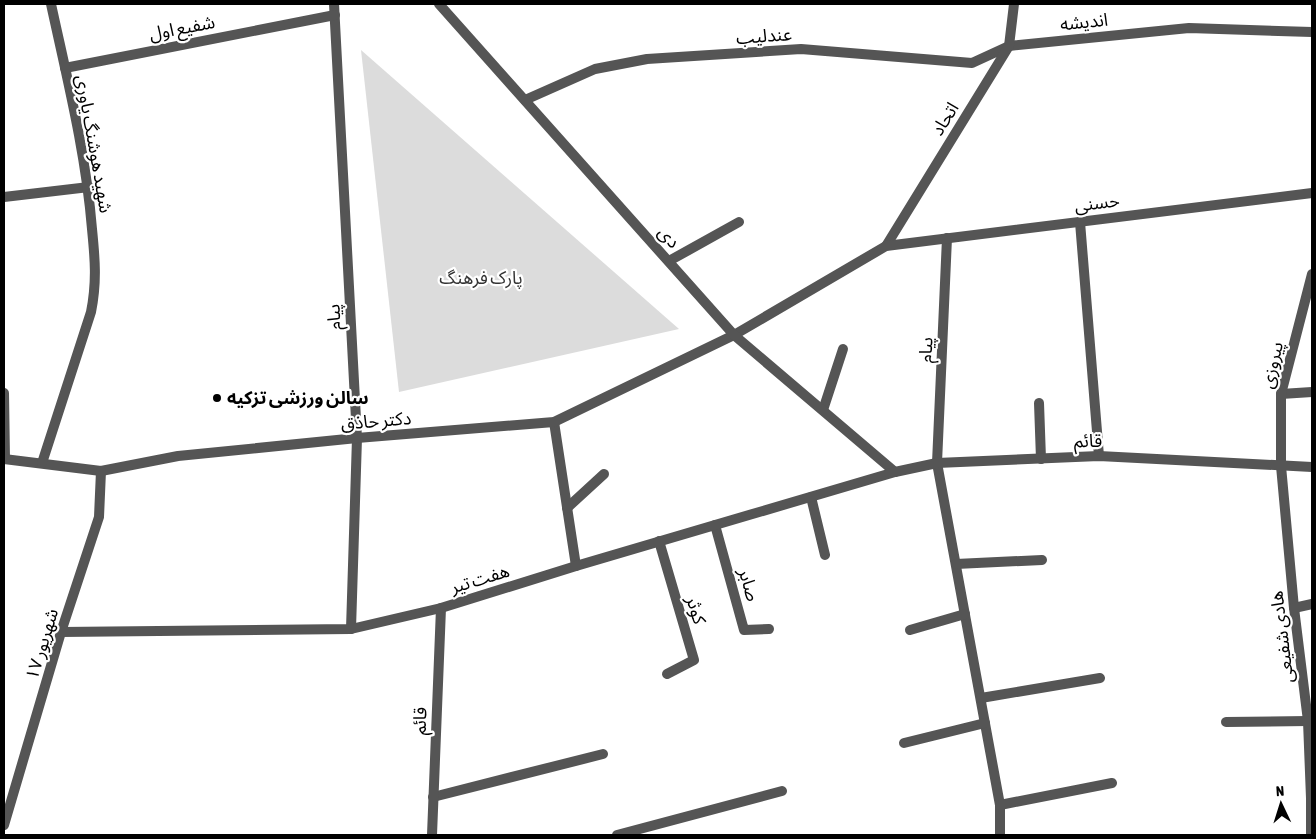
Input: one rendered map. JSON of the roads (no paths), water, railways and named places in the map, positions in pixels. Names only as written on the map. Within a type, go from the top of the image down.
[{"type":"street","name":"شهید هوشنگ یاوری","points":[[42,463],[91,312],[95,291],[96,269],[89,187],[51,4]]},
{"type":"street","name":"پیام","points":[[334,4],[357,438],[351,629]]},
{"type":"street","name":"دی","points":[[440,4],[734,335],[895,472]]},
{"type":"street","name":"اتحاد","points":[[886,246],[1009,46],[1014,4]]},
{"type":"street","name":"شفیع اول","points":[[65,68],[335,15]]},
{"type":"street","name":"اندیشه","points":[[1009,46],[1189,28],[1312,32]]},
{"type":"street","name":"عندلیب","points":[[525,100],[595,69],[647,59],[801,49],[972,63],[1009,46]]},
{"type":"street","points":[[4,197],[89,187]]},
{"type":"street","name":"حسنی","points":[[886,246],[1312,193]]},
{"type":"street","points":[[669,262],[739,222]]},
{"type":"street","points":[[1080,222],[1098,456]]},
{"type":"street","name":"پیام","points":[[946,238],[937,463],[1000,805],[1000,835]]},
{"type":"street","name":"دکتر حاذق","points":[[4,459],[100,471],[178,456],[357,438],[554,422],[734,335],[886,246]]},
{"type":"street","name":"پیروزی","points":[[1281,466],[1281,394],[1312,274]]},
{"type":"street","points":[[823,410],[843,349]]},
{"type":"street","points":[[1281,394],[1312,392]]},
{"type":"street","points":[[4,393],[4,459]]},
{"type":"street","points":[[1039,403],[1041,459]]},
{"type":"street","points":[[554,422],[576,566]]},
{"type":"street","name":"قائم","points":[[895,472],[937,463],[1098,456],[1281,466]]},
{"type":"street","points":[[1281,466],[1312,468]]},
{"type":"street","name":"هادی شفیعی","points":[[1281,466],[1294,608],[1308,721],[1311,835]]},
{"type":"street","name":"۱۷ شهریور","points":[[4,825],[62,632],[100,518],[100,471]]},
{"type":"street","name":"هفت تیر","points":[[62,632],[351,629],[441,608],[658,541],[895,472]]},
{"type":"street","points":[[567,508],[604,474]]},
{"type":"street","points":[[811,497],[825,556]]},
{"type":"street","name":"صابر","points":[[715,525],[744,630],[769,629]]},
{"type":"street","name":"کوثر","points":[[658,541],[694,660],[667,674]]},
{"type":"street","points":[[956,564],[1042,560]]},
{"type":"street","points":[[1294,608],[1312,604]]},
{"type":"street","name":"قائم","points":[[432,835],[441,608]]},
{"type":"street","points":[[910,630],[965,614]]},
{"type":"street","points":[[980,698],[1100,678]]},
{"type":"street","points":[[1226,722],[1308,721]]},
{"type":"street","points":[[904,743],[985,722]]},
{"type":"street","points":[[433,797],[603,754]]},
{"type":"street","points":[[1000,805],[1112,782]]},
{"type":"street","points":[[618,835],[782,791]]},
{"type":"place","name":"سالن ورزشی تزکیه","points":[[217,398]]},
{"type":"park label","name":"پارک فرهنگ","points":[[481,278]]}]
